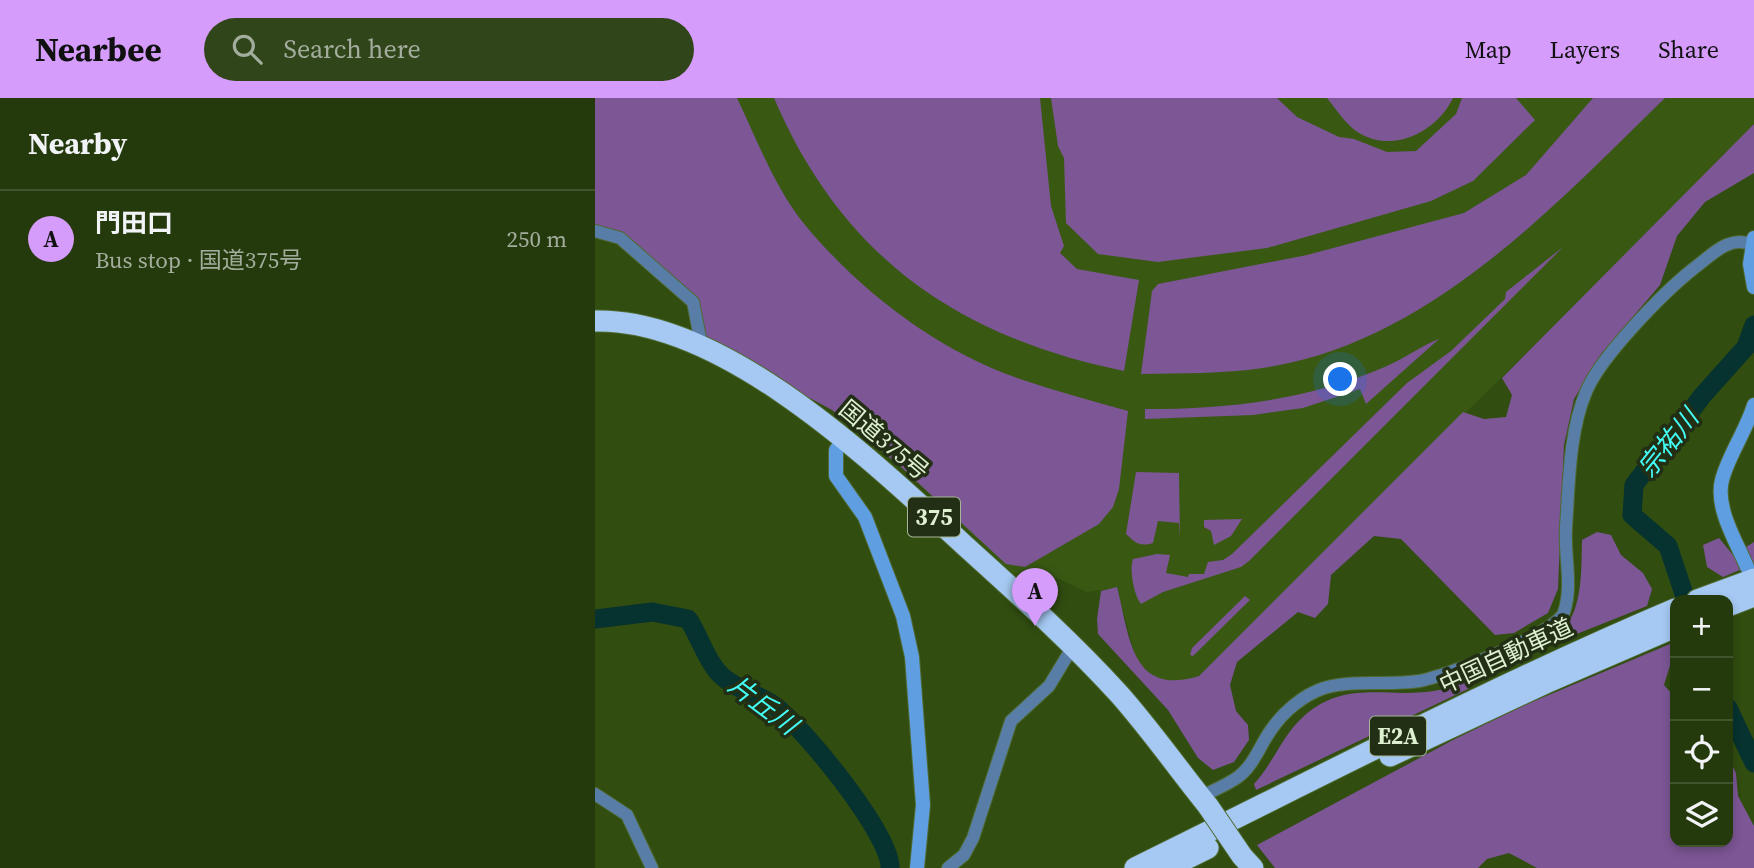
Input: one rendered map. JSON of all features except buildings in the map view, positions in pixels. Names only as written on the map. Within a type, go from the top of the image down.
[{"type":"highway","name":"国道375号","points":[[595,321],[644,326],[702,348],[751,374],[844,439],[1009,585],[1142,721],[1248,862]]},
{"type":"highway","points":[[1708,595],[1750,573]]},
{"type":"highway","points":[[1733,604],[1754,596]]},
{"type":"highway","name":"中国自動車道","points":[[1135,868],[1420,724],[1541,667],[1670,621]]},
{"type":"highway","name":"中国自動車道","points":[[1168,868],[1427,737],[1670,621]]},
{"type":"street","points":[[595,231],[619,238],[693,302],[702,348]]},
{"type":"street","points":[[1204,802],[1238,777],[1253,760],[1271,729],[1293,705],[1322,689],[1351,682],[1421,681],[1528,640],[1554,626],[1564,612],[1568,583],[1567,519],[1575,435],[1586,391],[1609,356],[1679,281],[1730,242],[1753,242],[1750,264],[1754,287]]},
{"type":"street","points":[[1750,573],[1722,506],[1720,493],[1722,478],[1747,430],[1754,405]]},
{"type":"street","points":[[844,439],[836,450],[837,476],[865,517],[903,616],[912,657],[923,805],[917,868]]},
{"type":"street","points":[[948,868],[964,855],[973,838],[1011,722],[1049,686],[1072,648]]},
{"type":"street","points":[[595,794],[627,815],[652,868]]},
{"type":"shaded area","points":[[595,98],[1754,98],[1754,128],[1199,676],[1177,683],[1153,677],[1136,659],[1117,588],[1087,592],[1055,577],[1035,595],[901,467],[832,410],[703,341],[697,304]]},
{"type":"shaded area","points":[[595,98],[737,98],[767,163],[794,211],[827,250],[876,296],[931,336],[990,367],[1020,379],[1128,411],[1119,489],[1113,507],[1099,524],[1025,567],[1006,564],[901,467],[832,410],[703,341],[691,293],[595,228]]},
{"type":"shaded area","points":[[774,98],[1040,98],[1051,206],[1064,246],[1060,253],[1077,269],[1139,280],[1124,371],[1064,356],[1009,336],[958,312],[912,281],[871,245],[834,203],[802,154]]},
{"type":"shaded area","points":[[1051,98],[1277,98],[1297,117],[1339,137],[1354,139],[1387,152],[1416,151],[1456,114],[1462,98],[1516,98],[1535,120],[1473,181],[1431,201],[1267,248],[1158,262],[1098,254],[1066,223],[1064,158],[1058,146]]},
{"type":"shaded area","points":[[1327,98],[1453,98],[1436,121],[1424,130],[1411,137],[1384,141],[1356,131]]},
{"type":"shaded area","points":[[1593,98],[1665,98],[1531,226],[1433,301],[1379,331],[1323,354],[1248,370],[1141,374],[1152,291],[1158,284],[1307,255],[1464,213],[1526,175]]},
{"type":"shaded area","points":[[1754,124],[1754,173],[1705,202],[1677,236],[1660,285],[1602,353],[1574,399],[1564,445],[1558,589],[1548,613],[1514,633],[1495,635],[1401,539],[1374,536],[1331,575],[1328,604],[1315,618],[1298,612],[1237,662],[1230,685],[1236,711],[1248,725],[1249,740],[1234,762],[1213,770],[1198,758],[1168,710],[1098,634],[1101,591],[1117,587],[1131,643],[1137,658],[1147,670],[1159,678],[1176,680],[1199,676],[1463,412],[1484,419],[1506,417],[1512,395],[1502,378]]},
{"type":"shaded area","points":[[1563,247],[1249,561],[1241,567],[1163,592],[1141,604],[1133,582],[1133,559],[1157,554],[1170,555],[1166,573],[1188,577],[1189,574],[1204,574],[1208,562],[1223,560],[1232,554],[1407,383],[1451,351],[1505,299],[1506,292]]},
{"type":"shaded area","points":[[1439,339],[1366,404],[1360,389],[1303,408],[1253,415],[1145,419],[1145,409],[1238,404],[1298,395],[1328,387],[1387,366]]},
{"type":"shaded area","points":[[1136,472],[1179,473],[1180,539],[1179,523],[1158,521],[1153,543],[1138,543],[1126,534]]},
{"type":"shaded area","points":[[1242,519],[1231,536],[1214,545],[1211,531],[1204,527],[1204,520]]},
{"type":"shaded area","points":[[1597,532],[1611,535],[1621,555],[1643,573],[1652,589],[1647,606],[1529,653],[1528,648],[1558,634],[1573,615],[1581,577],[1582,540]]},
{"type":"shaded area","points":[[1719,538],[1733,555],[1754,542],[1754,564],[1723,577],[1707,567],[1703,545]]},
{"type":"shaded area","points":[[1245,596],[1250,600],[1193,656],[1190,655],[1192,648]]},
{"type":"shaded area","points":[[1670,644],[1670,666],[1664,685],[1670,692],[1670,847],[1733,847],[1733,767],[1738,796],[1754,826],[1754,868],[1537,868],[1509,853],[1487,859],[1478,868],[1275,868],[1257,845],[1453,740],[1525,705]]},
{"type":"shaded area","points":[[1464,681],[1468,689],[1256,790],[1254,784],[1297,723],[1321,704],[1354,693],[1421,692],[1442,689]]},
{"type":"waterway","name":"宗祐川","points":[[1684,595],[1668,546],[1632,515],[1634,485],[1703,395],[1746,347],[1754,325]]},
{"type":"waterway","name":"片丘川","points":[[595,619],[652,612],[688,619],[717,671],[736,686],[772,704],[803,733],[822,756],[861,806],[886,852],[890,868]]},
{"type":"waterway","name":"宗祐川","points":[[1733,719],[1754,763]]},
{"type":"place","name":"門田口","points":[[1035,626]]}]
